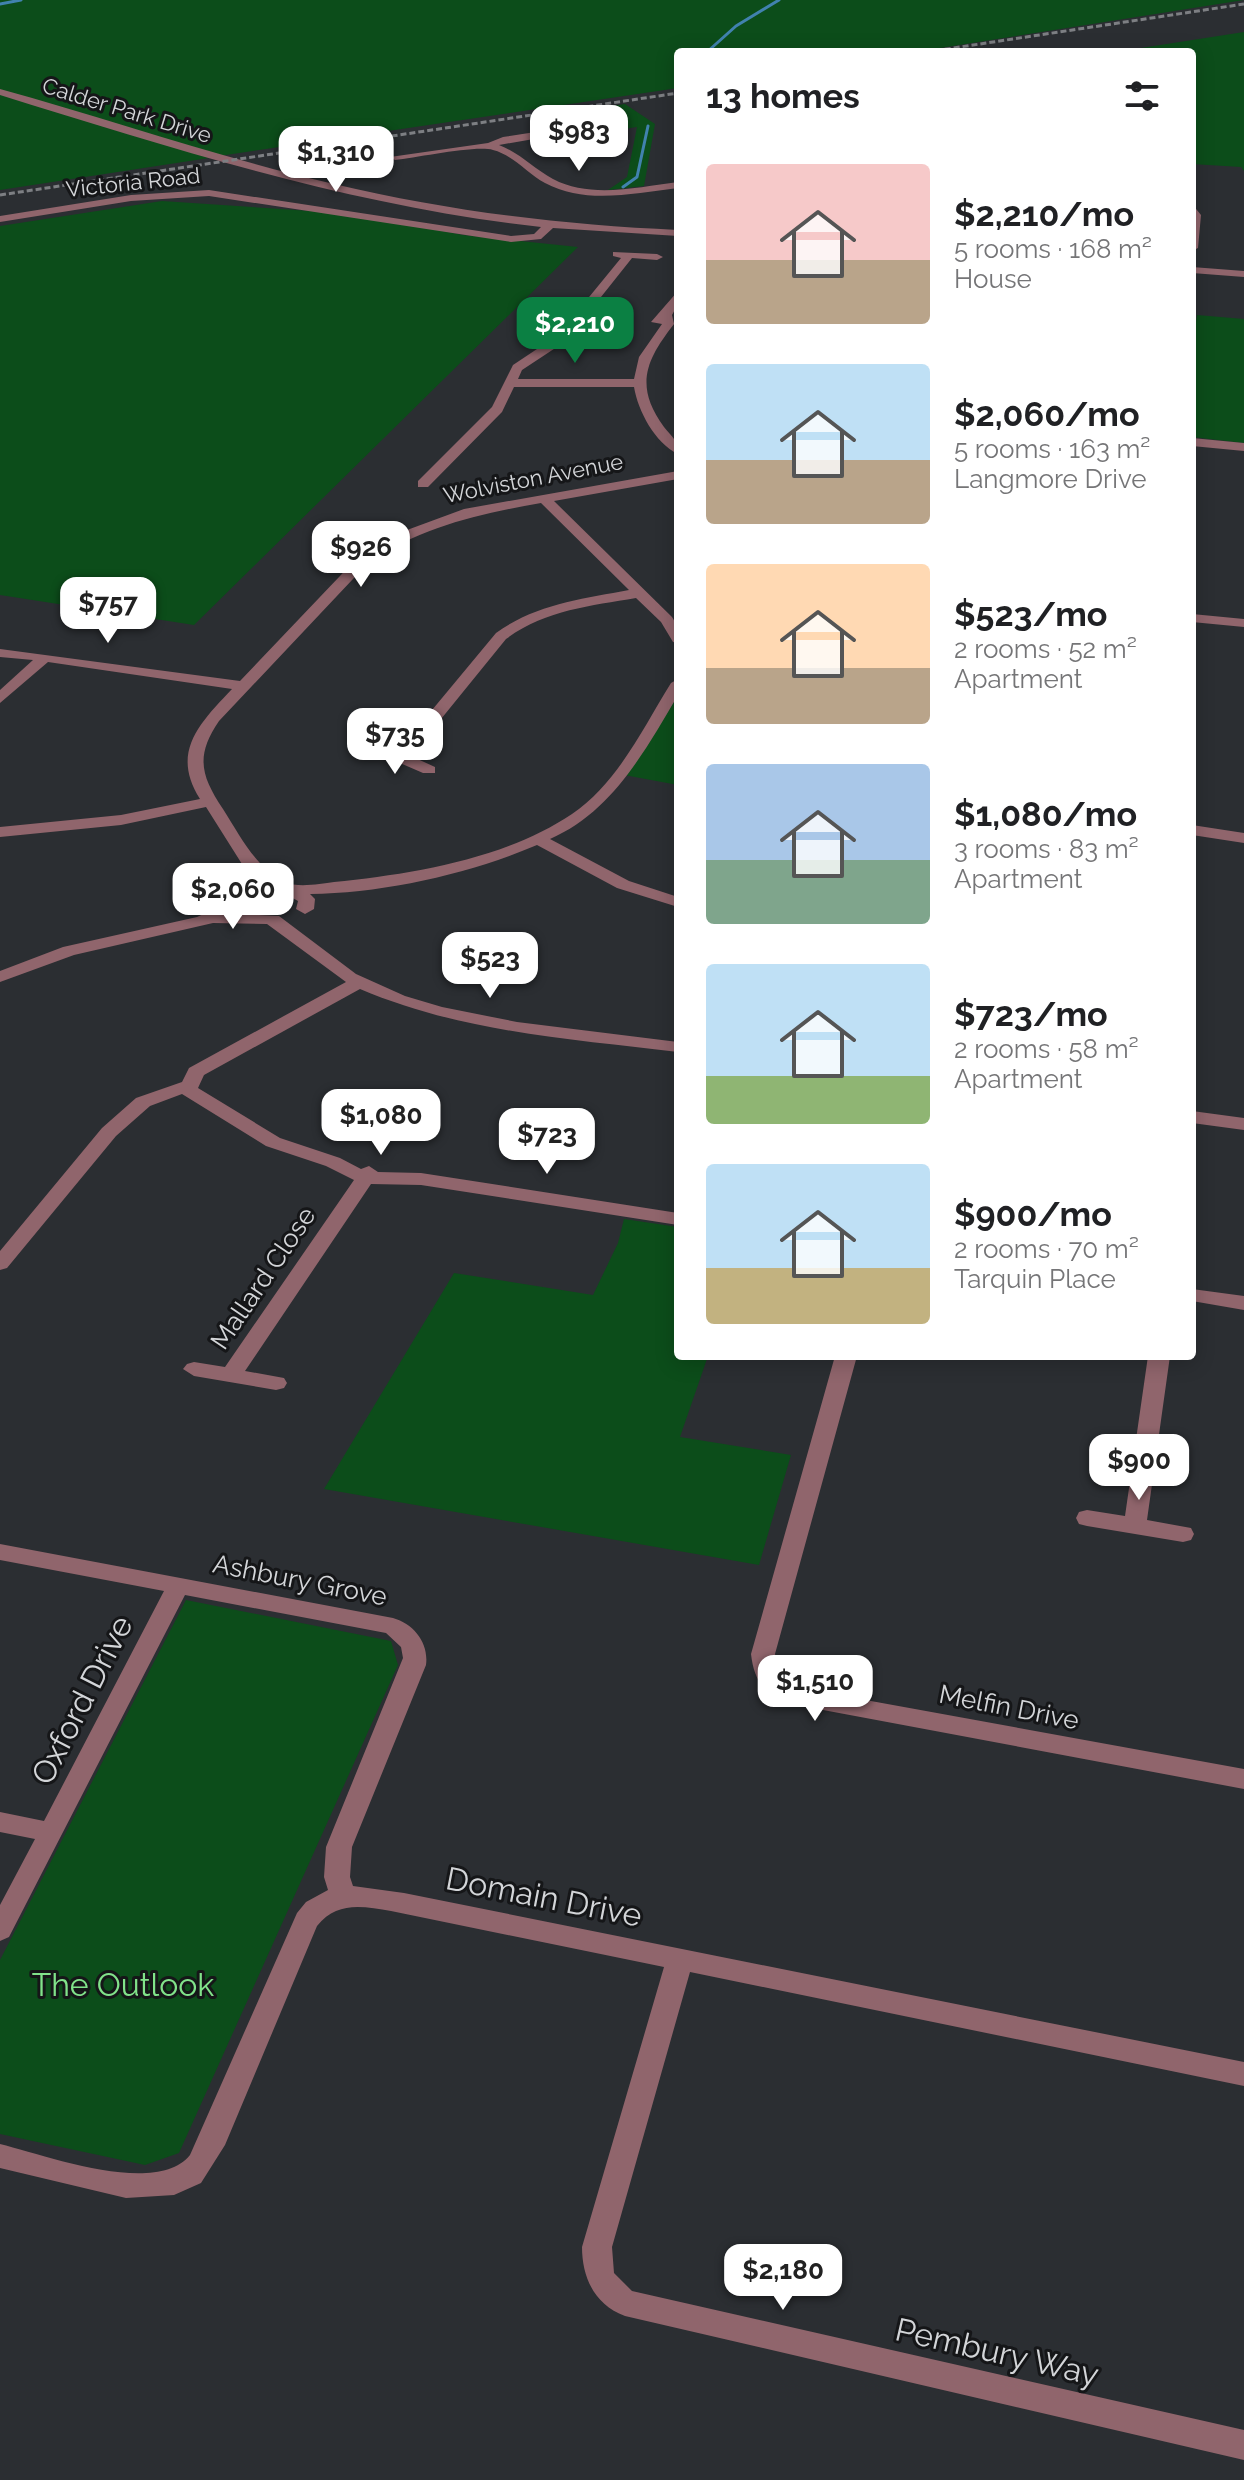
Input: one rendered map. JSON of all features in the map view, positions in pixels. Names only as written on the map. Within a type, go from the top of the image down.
[{"type":"street","name":"Calder Park Drive","points":[[0,92],[301,181],[417,207],[550,225],[674,234]]},
{"type":"street","points":[[395,157],[490,146],[503,140],[587,127]]},
{"type":"street","points":[[490,146],[550,182],[576,190],[611,193],[674,185]]},
{"type":"street","name":"Victoria Road","points":[[0,219],[131,198],[209,193],[511,239],[534,238],[550,225]]},
{"type":"street","points":[[405,482],[426,487],[490,419],[512,383],[517,368],[562,338],[623,254],[657,257]]},
{"type":"street","points":[[1196,270],[1244,274]]},
{"type":"street","points":[[674,301],[666,315],[668,324],[656,333],[640,365],[639,383],[642,404],[652,422],[674,446]]},
{"type":"street","points":[[512,383],[639,383]]},
{"type":"street","points":[[1196,442],[1244,447]]},
{"type":"street","name":"Wolviston Avenue","points":[[287,889],[253,868],[198,783],[195,759],[199,739],[242,686],[351,572],[380,547],[450,517],[674,476]]},
{"type":"street","points":[[543,498],[667,620],[674,632]]},
{"type":"street","points":[[402,757],[501,636],[518,621],[544,611],[638,593]]},
{"type":"street","points":[[1196,618],[1244,623]]},
{"type":"street","points":[[0,653],[242,686]]},
{"type":"street","points":[[0,698],[45,657]]},
{"type":"street","points":[[0,977],[69,951],[202,921],[264,890],[349,888],[491,855],[538,839],[578,817],[603,793],[674,689]]},
{"type":"street","points":[[375,747],[429,770]]},
{"type":"street","points":[[0,832],[121,820],[208,802]]},
{"type":"street","points":[[1196,831],[1244,838]]},
{"type":"street","points":[[538,839],[614,881],[648,895],[674,901]]},
{"type":"street","points":[[253,868],[248,900],[252,915],[269,920],[302,941],[358,983],[450,1015],[674,1046]]},
{"type":"street","points":[[202,921],[269,920],[304,910],[349,888]]},
{"type":"street","points":[[287,889],[307,899],[302,941]]},
{"type":"street","points":[[0,1264],[109,1132],[143,1102],[188,1086],[196,1072],[358,983]]},
{"type":"street","points":[[188,1086],[191,1094],[273,1142],[366,1175],[421,1179],[674,1217]]},
{"type":"street","points":[[1196,1118],[1244,1124]]},
{"type":"street","name":"Mallard Close","points":[[231,1375],[366,1175]]},
{"type":"street","points":[[1196,1296],[1244,1303]]},
{"type":"street","name":"Melfin Drive","points":[[845,1360],[763,1654],[767,1677],[774,1687],[791,1695],[1244,1779]]},
{"type":"street","points":[[1135,1525],[1158,1360]]},
{"type":"street","name":"Mallard Close","points":[[194,1369],[276,1383]]},
{"type":"street","points":[[1087,1518],[1183,1534]]},
{"type":"street","name":"Ashbury Grove","points":[[0,1552],[393,1626],[413,1644],[414,1665],[339,1847],[337,1877],[343,1896]]},
{"type":"street","name":"Oxford Drive","points":[[0,1930],[179,1585]]},
{"type":"street","points":[[0,1822],[52,1832]]},
{"type":"street","points":[[0,2156],[135,2187],[177,2183],[193,2173],[206,2156],[306,1920],[314,1907],[343,1896]]},
{"type":"street","name":"Domain Drive","points":[[343,1896],[404,1903],[1244,2074]]},
{"type":"street","name":"Pembury Way","points":[[680,1959],[597,2247],[596,2266],[610,2294],[625,2303],[1244,2445]]},
{"type":"green space","points":[[0,0],[1244,0],[940,48],[674,48],[674,89],[219,156],[0,91]]},
{"type":"green space","points":[[1244,32],[1244,171],[1241,167],[1196,164],[1196,48],[1141,48]]},
{"type":"green space","points":[[0,94],[209,158],[0,190]]},
{"type":"green space","points":[[625,104],[655,124],[644,186],[608,190],[627,177],[637,127],[597,133],[577,119],[599,114],[593,109]]},
{"type":"green space","points":[[162,201],[356,214],[463,235],[578,247],[194,625],[0,595],[0,226]]},
{"type":"green space","points":[[1197,315],[1244,319],[1244,443],[1196,437]]},
{"type":"green space","points":[[674,702],[674,784],[624,775]]},
{"type":"green space","points":[[624,1219],[674,1226],[674,1360],[707,1360],[680,1437],[791,1455],[759,1565],[324,1489],[454,1273],[593,1295],[618,1243]]},
{"type":"green space","name":"The Outlook","points":[[186,1600],[391,1641],[398,1665],[179,2153],[145,2165],[0,2134],[0,1960]]},
{"type":"waterway","points":[[0,4],[21,0]]},
{"type":"waterway","points":[[711,48],[736,26],[779,0]]},
{"type":"waterway","points":[[623,187],[637,177],[648,126]]},
{"type":"railway","points":[[953,48],[1244,4]]},
{"type":"railway","points":[[0,195],[674,94]]}]
